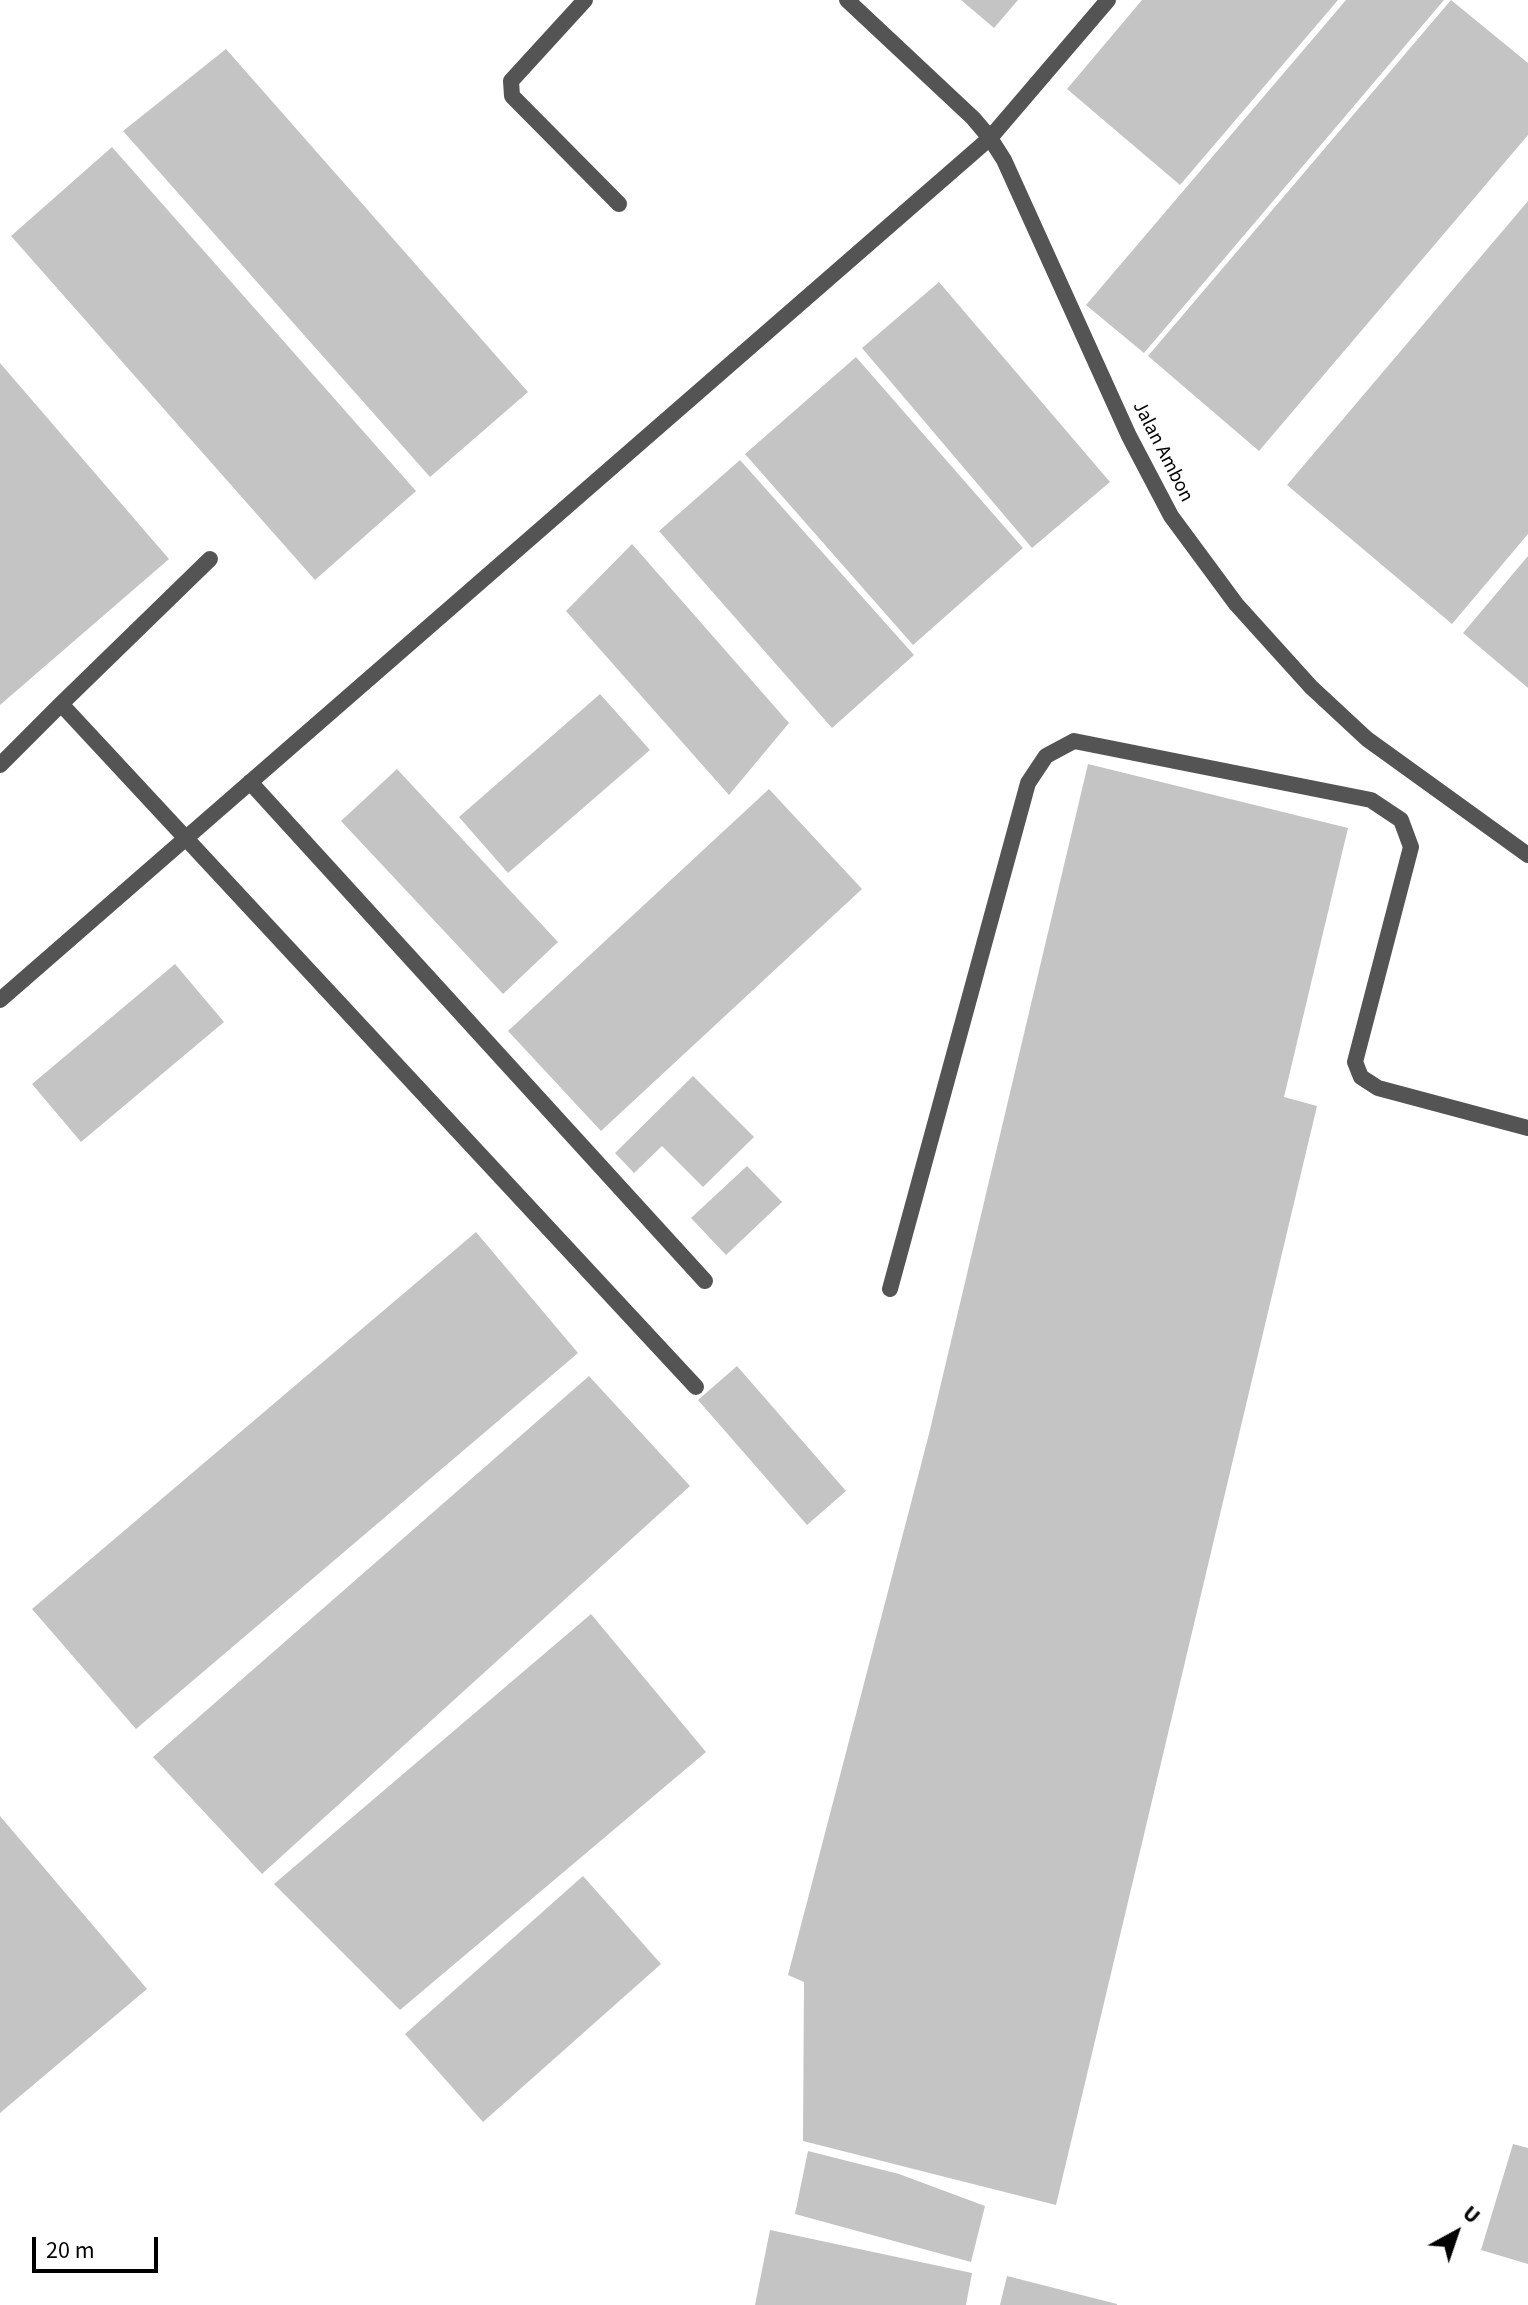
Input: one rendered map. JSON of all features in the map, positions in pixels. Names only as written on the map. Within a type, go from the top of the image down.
[{"type":"street","points":[[585,0],[511,81],[512,96],[619,204]]},
{"type":"street","name":"Jalan Ambon","points":[[847,0],[973,118],[990,138],[1004,160],[1129,436],[1171,516],[1236,604],[1311,687],[1367,739],[1528,855]]},
{"type":"street","points":[[0,1000],[183,837],[990,138],[1108,0]]},
{"type":"street","points":[[0,765],[210,559]]},
{"type":"street","points":[[61,704],[696,1387]]},
{"type":"street","points":[[890,1289],[1028,783],[1046,756],[1074,741],[1371,800],[1401,820],[1411,847],[1355,1062],[1361,1077],[1378,1088],[1528,1128]]},
{"type":"street","points":[[250,782],[705,1281]]},
{"type":"building","points":[[961,0],[1018,0],[994,28]]},
{"type":"building","points":[[1142,0],[1338,0],[1180,185],[1067,89]]},
{"type":"building","points":[[1346,0],[1444,0],[1144,353],[1086,305]]},
{"type":"building","points":[[1451,0],[1528,63],[1528,135],[1259,451],[1148,356]]},
{"type":"building","points":[[226,49],[528,392],[430,477],[123,131]]},
{"type":"building","points":[[112,147],[416,491],[315,580],[11,236]]},
{"type":"building","points":[[1528,201],[1528,534],[1452,624],[1287,485]]},
{"type":"building","points":[[939,282],[1110,482],[1032,548],[862,348]]},
{"type":"building","points":[[856,357],[1023,548],[913,645],[745,454]]},
{"type":"building","points":[[0,363],[169,559],[0,705]]},
{"type":"building","points":[[740,460],[914,655],[832,728],[659,531]]},
{"type":"building","points":[[632,544],[789,723],[729,795],[566,611]]},
{"type":"building","points":[[1528,556],[1528,688],[1463,633]]},
{"type":"building","points":[[600,694],[650,750],[508,873],[459,817]]},
{"type":"building","points":[[1088,764],[1348,828],[1284,1097],[1317,1106],[1056,2205],[803,2141],[804,1982],[788,1975],[929,1434]]},
{"type":"building","points":[[397,769],[558,942],[503,994],[341,821]]},
{"type":"building","points":[[769,789],[862,889],[601,1131],[508,1031]]},
{"type":"building","points":[[175,964],[224,1022],[81,1142],[32,1084]]},
{"type":"building","points":[[693,1076],[754,1137],[703,1187],[662,1146],[634,1173],[615,1153]]},
{"type":"building","points":[[747,1166],[782,1202],[726,1255],[691,1218]]},
{"type":"building","points":[[476,1232],[578,1353],[136,1729],[32,1609]]},
{"type":"building","points":[[737,1366],[846,1491],[807,1525],[698,1400]]},
{"type":"building","points":[[589,1376],[690,1486],[262,1874],[153,1757]]},
{"type":"building","points":[[591,1614],[706,1752],[400,2010],[274,1884]]},
{"type":"building","points":[[0,1816],[147,1989],[0,2113]]},
{"type":"building","points":[[583,1876],[661,1964],[483,2122],[405,2034]]},
{"type":"building","points":[[1513,2144],[1528,2148],[1528,2264],[1481,2250]]},
{"type":"building","points":[[808,2151],[899,2174],[985,2206],[971,2262],[795,2214]]},
{"type":"building","points":[[770,2230],[972,2273],[966,2305],[755,2305]]},
{"type":"building","points":[[1007,2276],[1117,2304],[1117,2305],[1000,2305]]}]
